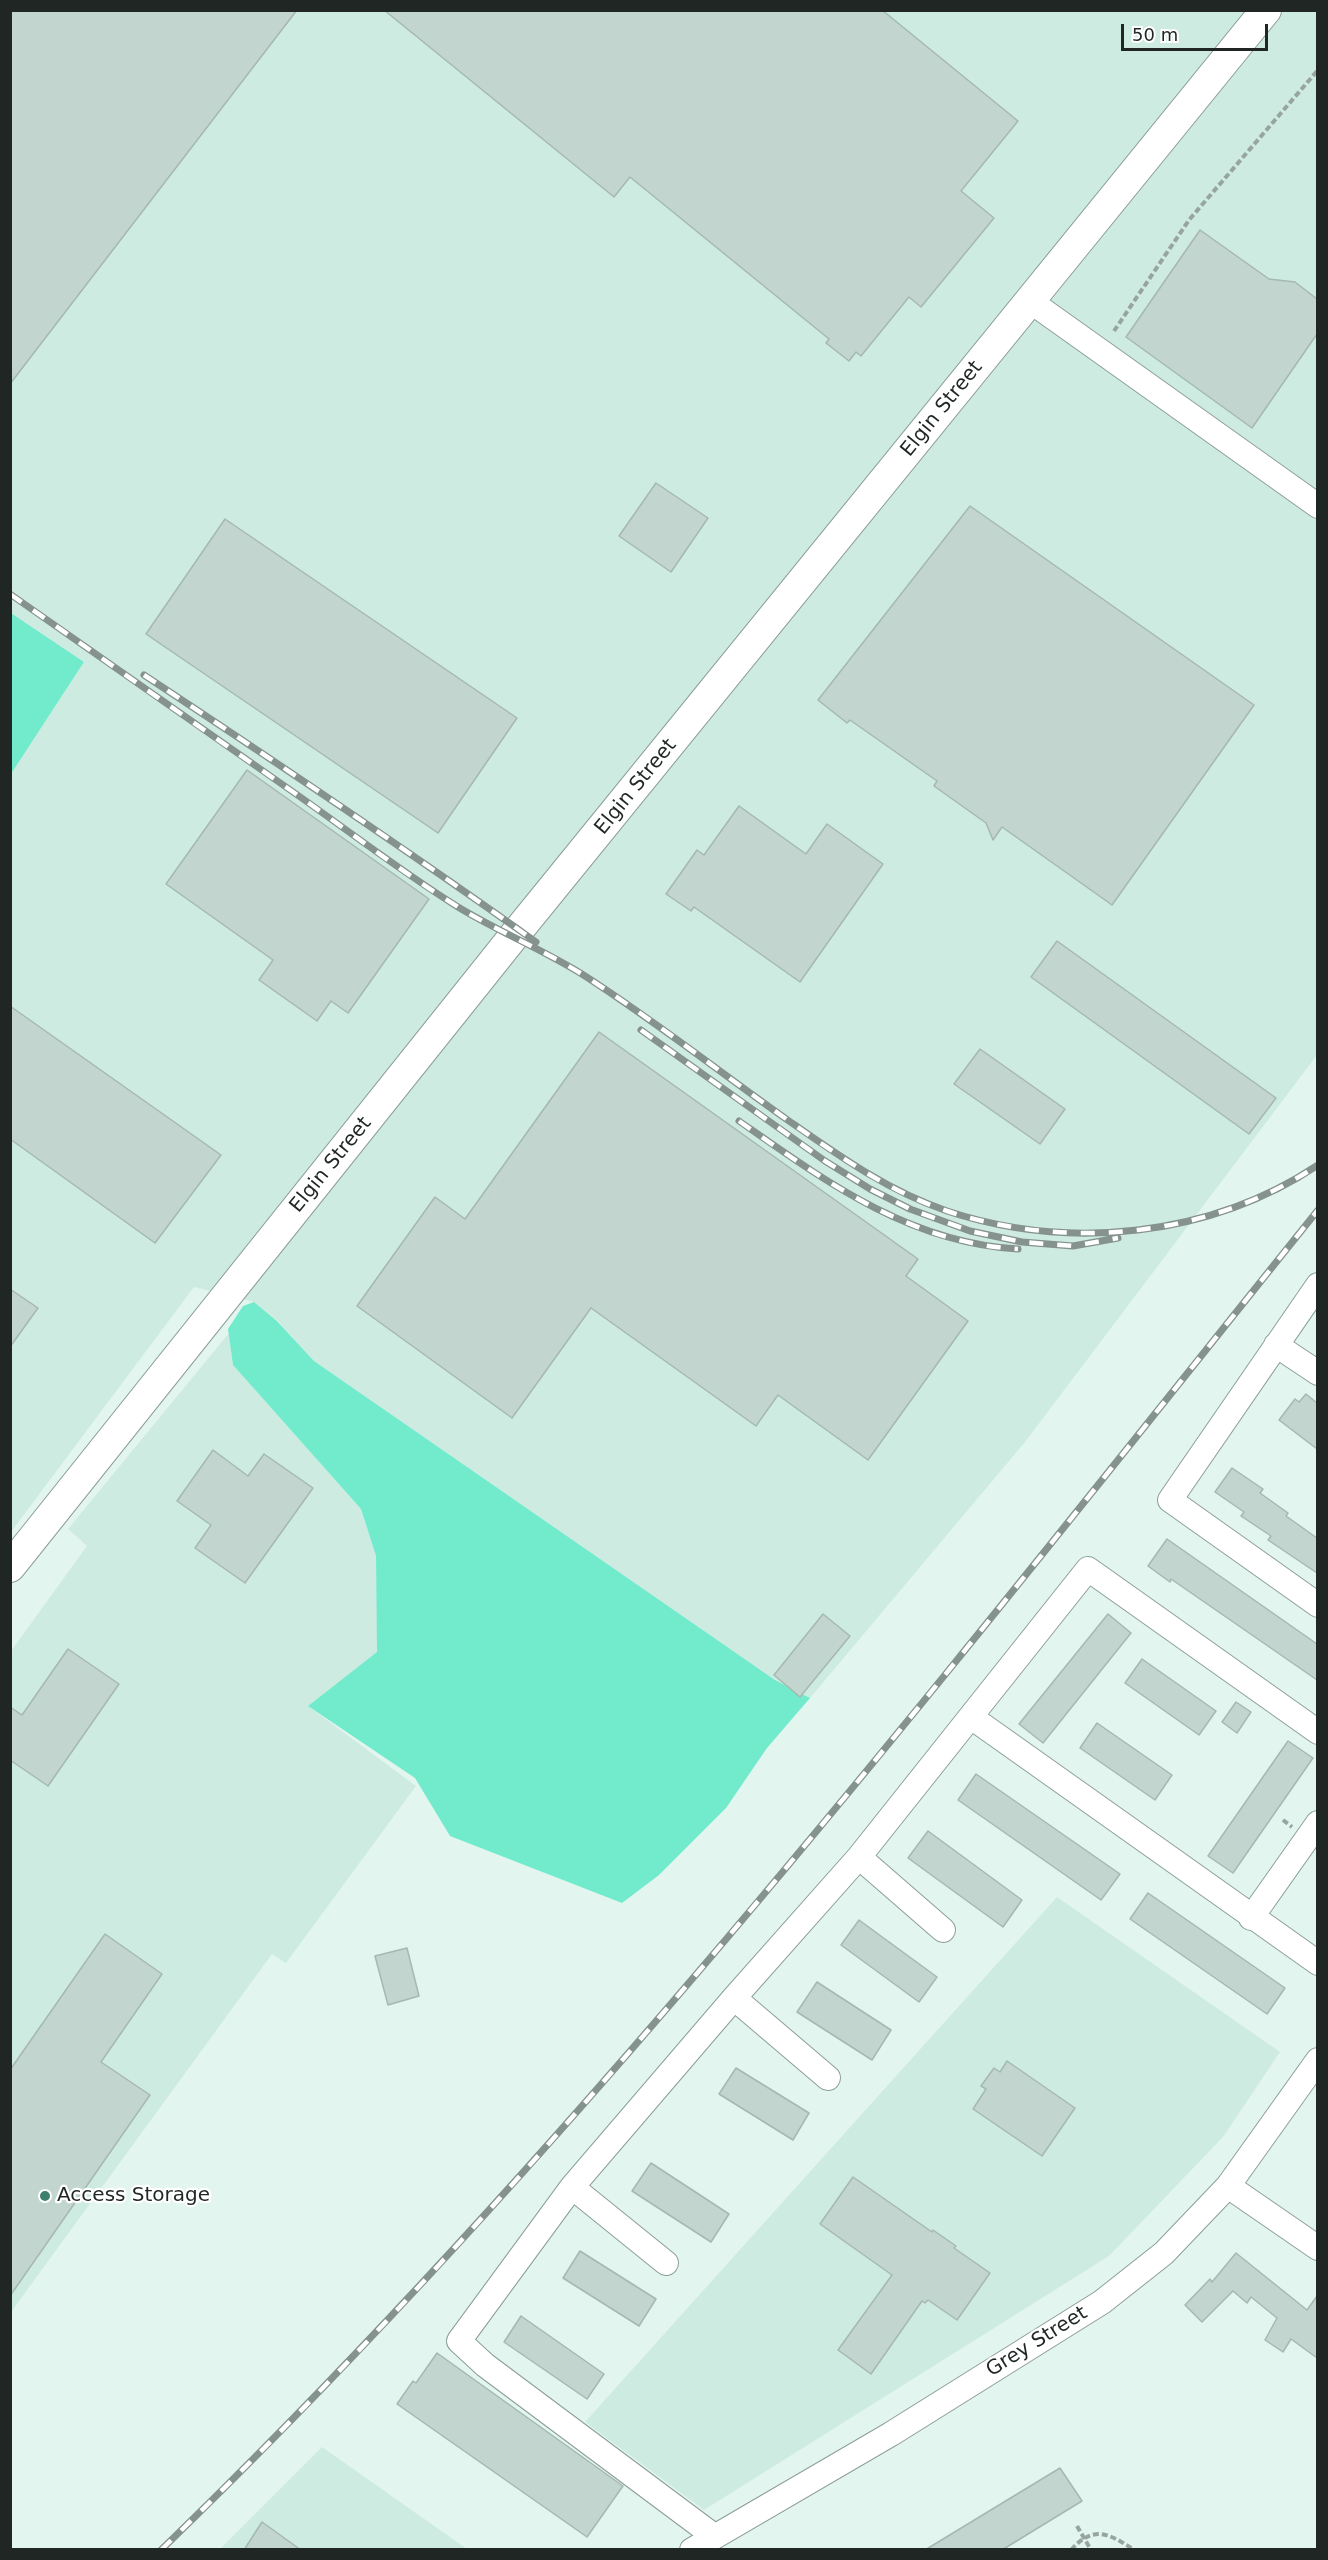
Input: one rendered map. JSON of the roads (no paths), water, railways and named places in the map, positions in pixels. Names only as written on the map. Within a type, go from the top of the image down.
[{"type":"main road","name":"Elgin Street","points":[[10,1567],[506,946],[1266,10]]},
{"type":"street","points":[[1030,301],[1317,506]]},
{"type":"street","points":[[1317,1285],[1170,1500],[1317,1605]]},
{"type":"street","points":[[1276,1345],[1317,1373]]},
{"type":"street","points":[[714,2536],[485,2365],[459,2341],[572,2187],[859,1857],[1088,1569],[1317,1732]]},
{"type":"street","points":[[971,1717],[1317,1964]]},
{"type":"street","points":[[1251,1918],[1317,1823]]},
{"type":"street","points":[[859,1857],[943,1930]]},
{"type":"street","points":[[734,1998],[828,2078]]},
{"type":"street","name":"Grey Street","points":[[692,2550],[891,2434],[1102,2302],[1164,2253],[1228,2186],[1317,2060]]},
{"type":"street","points":[[1228,2186],[1317,2248]]},
{"type":"street","points":[[572,2187],[666,2263]]},
{"type":"railway","points":[[10,594],[437,894],[585,976],[826,1147],[884,1183],[925,1203],[994,1223],[1041,1231],[1090,1233],[1138,1230],[1185,1222],[1232,1208],[1276,1189],[1318,1165]]},
{"type":"railway","points":[[144,675],[341,807],[536,942]]},
{"type":"railway","points":[[641,1030],[825,1161],[870,1189],[910,1209],[970,1231],[1022,1242],[1073,1246],[1118,1238]]},
{"type":"railway","points":[[739,1121],[836,1186],[904,1222],[941,1235],[978,1244],[1018,1249]]},
{"type":"railway","points":[[161,2550],[318,2393],[469,2232],[617,2067],[902,1728],[1318,1210]]},
{"type":"place","name":"Access Storage","points":[[45,2196]]}]
